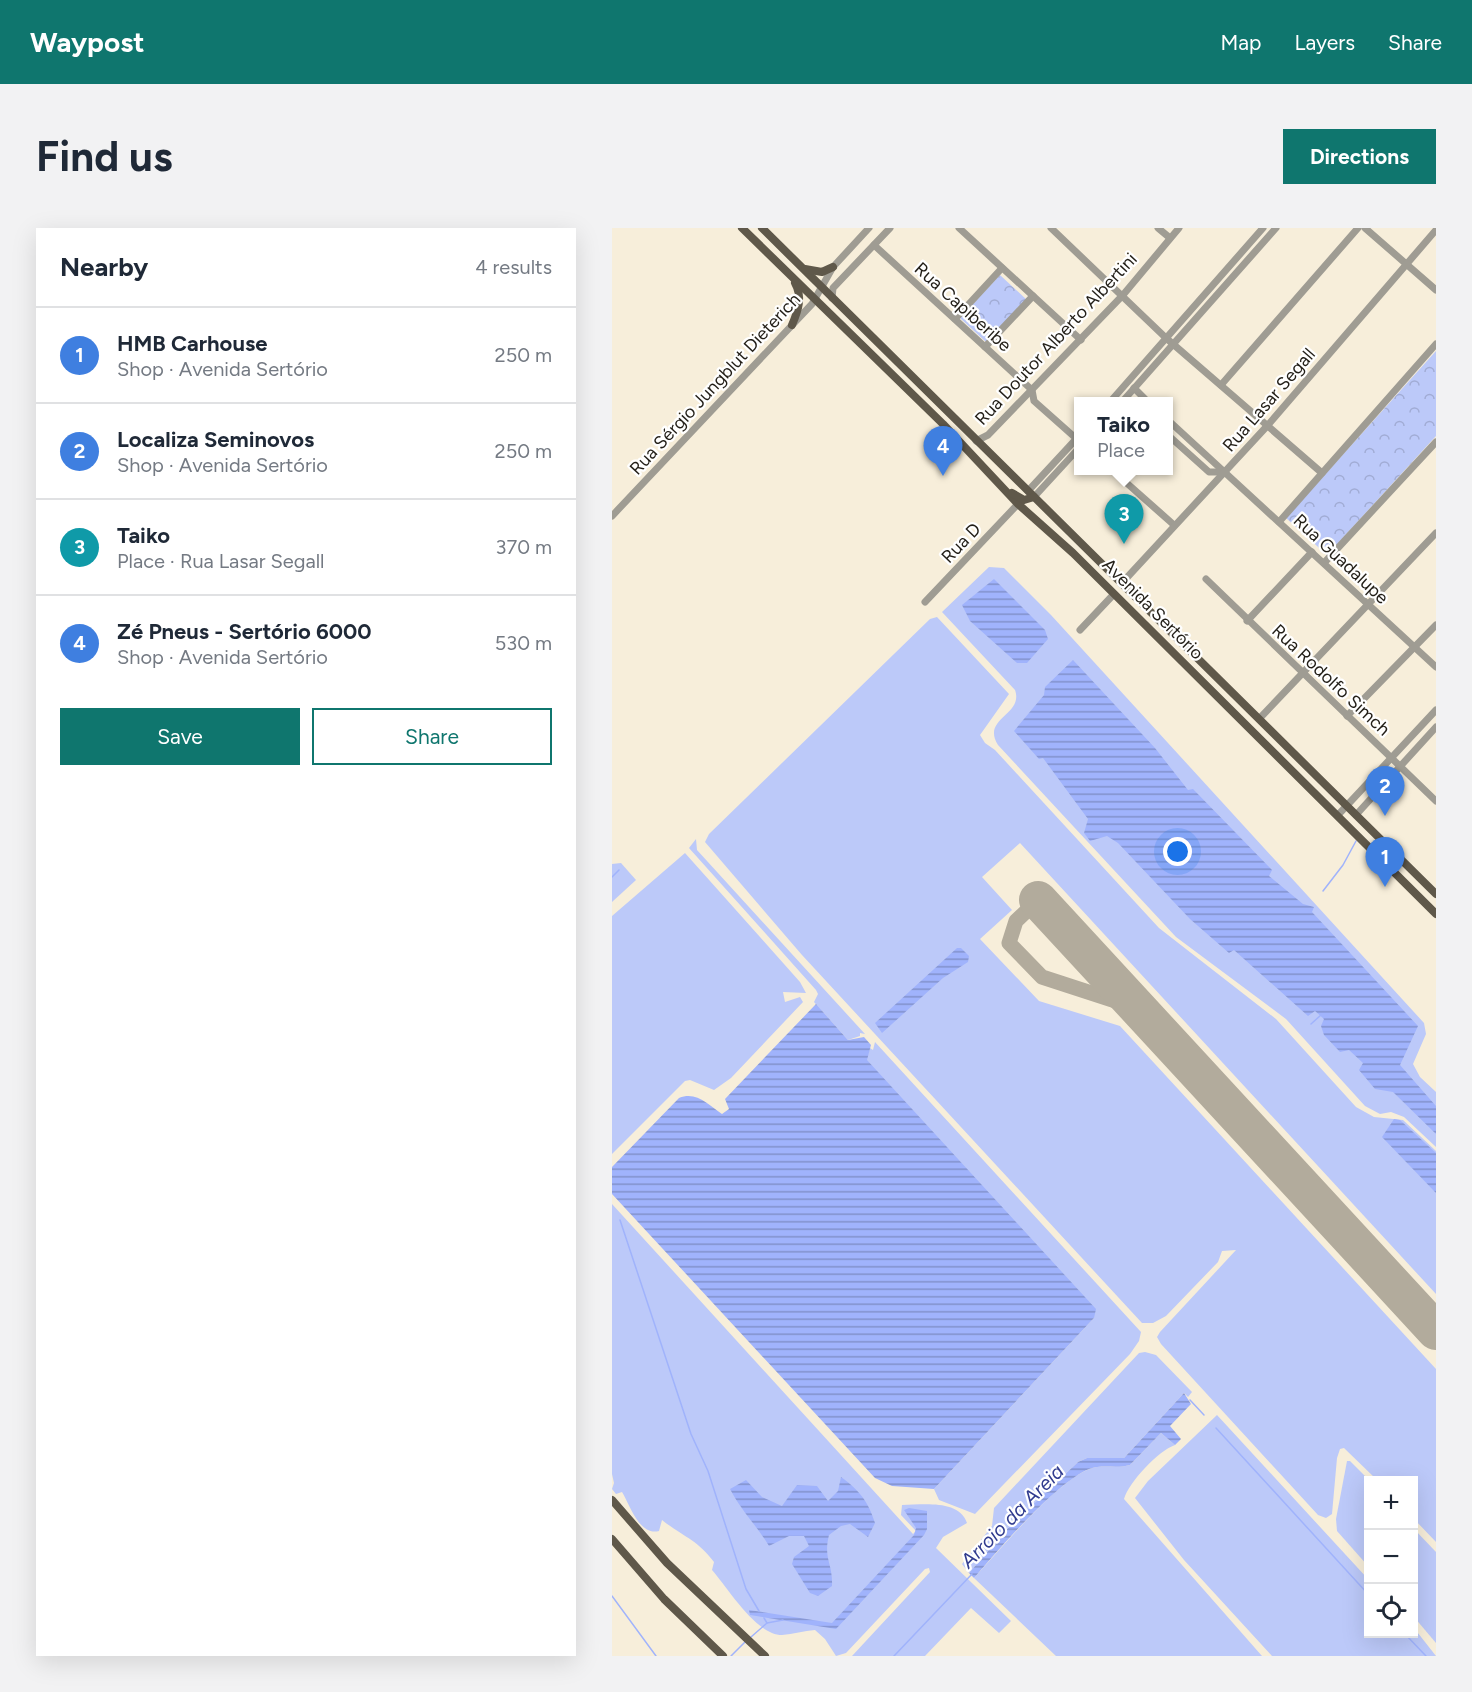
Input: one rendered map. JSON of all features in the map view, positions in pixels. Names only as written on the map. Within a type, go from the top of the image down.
[{"type":"main road","name":"Avenida Sertório","points":[[742,228],[1018,504],[1114,594],[1436,914]]},
{"type":"main road","name":"Avenida Sertório","points":[[762,228],[1436,894]]},
{"type":"main road","points":[[802,268],[817,272],[833,267]]},
{"type":"main road","points":[[791,277],[800,296],[792,325]]},
{"type":"main road","points":[[993,477],[1020,499],[1031,494]]},
{"type":"main road","points":[[612,1500],[667,1563],[765,1656]]},
{"type":"main road","points":[[612,1539],[664,1599],[720,1653]]},
{"type":"street","name":"Rua Sérgio Jungblut Dieterich","points":[[612,516],[792,325],[815,299],[833,267],[869,228]]},
{"type":"street","points":[[832,298],[832,288],[890,228]]},
{"type":"street","points":[[958,228],[1081,340]]},
{"type":"street","points":[[1051,228],[1166,338],[1322,473]]},
{"type":"street","points":[[1158,228],[1170,238]]},
{"type":"street","name":"Rua Doutor Alberto Albertini","points":[[976,441],[988,435],[1081,340],[1123,295],[1179,228]]},
{"type":"street","points":[[1114,397],[1263,228]]},
{"type":"street","points":[[1127,397],[1276,228]]},
{"type":"street","points":[[1221,386],[1358,228]]},
{"type":"street","points":[[1365,228],[1436,290]]},
{"type":"street","name":"Rua Lasar Segall","points":[[1121,585],[1174,525],[1268,426],[1436,230]]},
{"type":"street","name":"Rua Capiberibe","points":[[874,245],[1032,390],[1034,401],[1074,435]]},
{"type":"street","points":[[955,319],[1002,268]]},
{"type":"street","points":[[1220,276],[1228,283]]},
{"type":"street","points":[[985,347],[1034,296]]},
{"type":"street","points":[[1279,522],[1436,344]]},
{"type":"street","points":[[1147,360],[1154,366]]},
{"type":"street","points":[[1134,388],[1143,397]]},
{"type":"street","name":"Rua Guadalupe","points":[[1173,425],[1436,667]]},
{"type":"street","points":[[1173,436],[1180,431]]},
{"type":"street","points":[[1173,440],[1208,471],[1225,472]]},
{"type":"street","points":[[1324,563],[1436,442]]},
{"type":"street","points":[[1031,494],[1074,443]]},
{"type":"street","points":[[1031,494],[1074,453]]},
{"type":"street","points":[[1117,475],[1174,525]]},
{"type":"street","name":"Rua D","points":[[925,602],[1018,504]]},
{"type":"street","points":[[1259,719],[1436,533]]},
{"type":"street","points":[[1247,621],[1312,552]]},
{"type":"street","name":"Rua Rodolfo Simch","points":[[1206,579],[1436,801]]},
{"type":"street","points":[[1080,630],[1114,594]]},
{"type":"street","points":[[1347,716],[1436,625]]},
{"type":"street","points":[[1338,815],[1436,710]]},
{"type":"street","points":[[1356,815],[1436,727]]},
{"type":"green space","points":[[1000,275],[1027,300],[986,342],[960,318]]},
{"type":"green space","points":[[1436,351],[1436,436],[1327,555],[1286,518]]},
{"type":"green space","points":[[989,567],[1004,568],[1051,615],[1424,1023],[1426,1034],[1413,1064],[1420,1077],[1436,1092],[1436,1147],[1404,1117],[1391,1112],[1380,1114],[1365,1106],[1286,1019],[1176,937],[998,745],[994,736],[995,729],[998,722],[1014,705],[1015,690],[942,612]]},
{"type":"green space","points":[[937,617],[1009,694],[980,735],[985,743],[995,750],[1159,928],[1276,1019],[1356,1107],[1374,1117],[1403,1120],[1436,1151],[1436,1294],[1020,843],[982,877],[1012,910],[980,939],[1039,1001],[1120,1026],[1436,1369],[1436,1542],[1418,1523],[1418,1476],[1373,1476],[1344,1448],[1340,1449],[1337,1458],[1332,1514],[1326,1518],[1318,1515],[1161,1344],[1157,1337],[1160,1332],[1236,1250],[1222,1251],[1218,1262],[1166,1316],[1153,1323],[1142,1323],[802,955],[705,842],[709,834],[930,619]]},
{"type":"green space","points":[[696,839],[697,850],[865,1034],[860,1033],[860,1036],[848,1040],[814,1002],[818,994],[816,990],[689,848]]},
{"type":"green space","points":[[685,853],[800,982],[806,993],[783,992],[785,1002],[800,997],[803,1002],[731,1078],[714,1090],[690,1080],[685,1081],[612,1154],[612,916]]},
{"type":"green space","points":[[621,863],[636,880],[612,902],[612,864]]},
{"type":"green space","points":[[875,1042],[1141,1332],[1139,1341],[1130,1354],[975,1514],[939,1500],[934,1489],[1094,1318],[866,1060]]},
{"type":"green space","points":[[612,1204],[913,1534],[916,1531],[901,1515],[902,1505],[939,1505],[956,1510],[963,1515],[967,1523],[943,1537],[936,1548],[1011,1621],[999,1633],[971,1608],[925,1656],[852,1656],[930,1572],[929,1568],[925,1569],[846,1653],[836,1656],[825,1639],[815,1630],[782,1635],[772,1633],[762,1627],[743,1609],[712,1570],[714,1562],[702,1548],[662,1520],[659,1531],[646,1529],[641,1524],[622,1492],[616,1494],[612,1489],[614,1483],[612,1474]]},
{"type":"green space","points":[[1139,1353],[1156,1355],[1192,1392],[1188,1397],[1184,1393],[1124,1458],[1087,1458],[1078,1462],[1009,1527],[969,1573],[962,1564],[992,1526],[994,1508]]},
{"type":"green space","points":[[1217,1415],[1364,1575],[1364,1638],[1418,1638],[1418,1633],[1436,1656],[1272,1656],[1184,1560],[1135,1498],[1148,1481]]},
{"type":"green space","points":[[1161,1433],[1175,1445],[1168,1448],[1145,1468],[1124,1499],[1262,1656],[1056,1656],[974,1578],[1028,1518],[1060,1488],[1089,1469],[1130,1465]]},
{"type":"green space","points":[[1347,1461],[1350,1461],[1365,1476],[1364,1561],[1337,1531],[1336,1519]]},
{"type":"green space","points":[[1418,1533],[1436,1552],[1436,1643],[1418,1622]]},
{"type":"shaded area","points":[[994,579],[1045,630],[1048,639],[1027,663],[1017,663],[970,621],[962,605]]},
{"type":"shaded area","points":[[1073,660],[1155,748],[1188,790],[1193,789],[1272,870],[1269,876],[1303,904],[1314,907],[1312,912],[1418,1026],[1400,1065],[1436,1106],[1436,1134],[1393,1092],[1375,1089],[1359,1070],[1363,1063],[1349,1050],[1340,1052],[1324,1035],[1321,1026],[1324,1019],[1315,1011],[1308,1016],[1234,950],[1229,953],[1190,919],[1118,843],[1107,836],[1090,841],[1084,833],[1088,819],[1043,758],[1039,759],[1014,731],[1044,695],[1045,687]]},
{"type":"shaded area","points":[[957,948],[961,948],[969,956],[968,962],[943,978],[882,1033],[875,1023]]},
{"type":"shaded area","points":[[816,1004],[848,1040],[864,1037],[871,1045],[867,1060],[1096,1309],[1094,1318],[934,1489],[892,1486],[875,1478],[612,1194],[612,1167],[679,1098],[691,1096],[697,1098],[722,1114],[729,1109],[725,1099]]},
{"type":"shaded area","points":[[1394,1119],[1400,1120],[1436,1153],[1436,1193],[1382,1137]]},
{"type":"shaded area","points":[[1184,1393],[1191,1404],[1170,1426],[1181,1439],[1175,1445],[1161,1433],[1130,1465],[1089,1469],[1076,1476],[1028,1518],[974,1578],[969,1573],[1009,1527],[1078,1462],[1087,1458],[1124,1458]]},
{"type":"shaded area","points":[[841,1477],[862,1497],[875,1523],[868,1537],[850,1524],[841,1526],[829,1535],[827,1550],[832,1586],[818,1596],[810,1593],[792,1564],[794,1557],[809,1546],[804,1536],[789,1536],[769,1546],[730,1489],[746,1480],[762,1497],[782,1506],[797,1485],[817,1486],[828,1501],[838,1491]]},
{"type":"shaded area","points":[[909,1508],[927,1511],[927,1529],[924,1535],[836,1629],[750,1615],[749,1610],[832,1623],[914,1535],[916,1528],[904,1510]]},
{"type":"waterway","points":[[1323,891],[1343,865],[1356,841]]},
{"type":"waterway","points":[[612,877],[619,870]]},
{"type":"waterway","points":[[1311,1024],[1321,1015]]},
{"type":"waterway","points":[[620,1220],[691,1434],[708,1471],[746,1589],[759,1611]]},
{"type":"waterway","points":[[1190,1400],[1204,1415]]},
{"type":"waterway","points":[[1216,1428],[1364,1590]]},
{"type":"waterway","name":"Arroio da Areia","points":[[894,1656],[972,1574]]},
{"type":"waterway","points":[[612,1596],[656,1656]]},
{"type":"waterway","points":[[764,1618],[767,1623]]},
{"type":"waterway","points":[[751,1637],[767,1623],[783,1620]]},
{"type":"waterway","points":[[1409,1638],[1426,1656]]},
{"type":"waterway","points":[[731,1656],[745,1642]]},
{"type":"taxiway","points":[[1038,900],[1016,921],[1009,943],[1042,977],[1128,1005],[1181,1055]]},
{"type":"runway","points":[[1038,900],[1436,1331]]},
{"type":"place","name":"Zé Pneus - Sertório 6000","points":[[943,476]]},
{"type":"place","name":"Taiko","points":[[1124,544]]},
{"type":"place","name":"Localiza Seminovos","points":[[1385,816]]},
{"type":"place","name":"HMB Carhouse","points":[[1385,887]]}]
